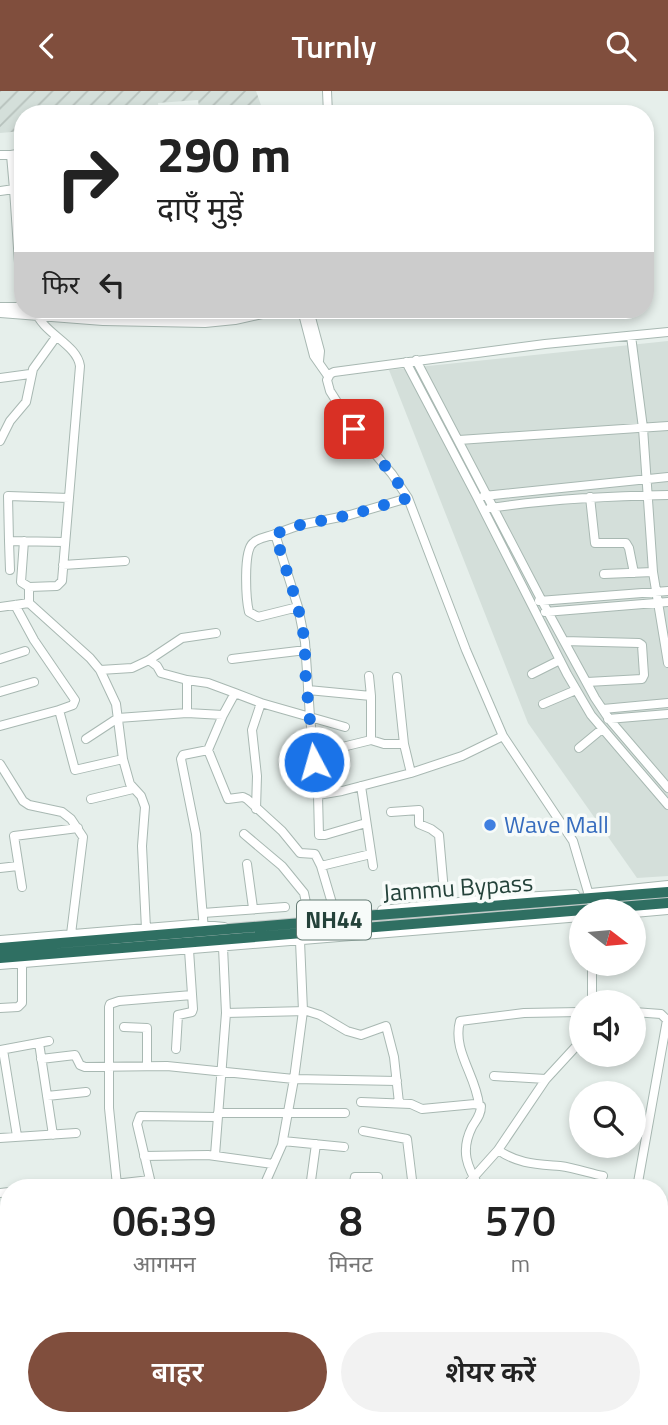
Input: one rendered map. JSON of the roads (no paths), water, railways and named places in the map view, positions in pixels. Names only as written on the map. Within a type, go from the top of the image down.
[{"type":"highway","name":"Jammu Bypass","points":[[623,899],[668,892]]},
{"type":"highway","name":"Jammu Bypass","points":[[646,903],[668,903]]},
{"type":"highway","name":"Jammu Bypass","points":[[0,948],[204,927],[229,928],[364,916],[569,905]]},
{"type":"highway","name":"Jammu Bypass","points":[[0,958],[569,906]]},
{"type":"street","points":[[0,155],[14,154]]},
{"type":"street","points":[[11,155],[14,170]]},
{"type":"street","points":[[24,541],[21,582],[29,587],[60,585],[80,366],[76,355],[44,326],[40,319]]},
{"type":"street","points":[[190,319],[222,322],[236,319]]},
{"type":"street","points":[[304,319],[314,356],[328,376],[327,384],[354,429],[392,474],[408,498],[466,650],[503,736],[573,841],[590,899]]},
{"type":"street","points":[[311,319],[320,351],[319,362]]},
{"type":"street","points":[[328,376],[334,372],[415,360],[668,332]]},
{"type":"street","points":[[631,336],[643,428],[653,572],[657,592],[663,602],[668,663]]},
{"type":"street","points":[[0,441],[10,421],[26,402],[30,374],[55,337]]},
{"type":"street","points":[[415,360],[587,683],[609,719],[668,788]]},
{"type":"street","points":[[405,362],[576,690],[599,726],[668,805]]},
{"type":"street","points":[[0,378],[30,374]]},
{"type":"street","points":[[459,440],[668,426]]},
{"type":"street","points":[[477,497],[668,477]]},
{"type":"street","points":[[484,509],[590,497],[668,495]]},
{"type":"street","points":[[10,570],[8,496],[69,498]]},
{"type":"street","points":[[590,497],[595,543],[626,543],[634,573]]},
{"type":"street","points":[[298,607],[258,617],[249,612],[246,580],[249,549],[253,542],[300,525],[350,515],[408,498]]},
{"type":"street","points":[[275,534],[298,607],[306,650],[318,795],[317,827],[320,836],[366,823]]},
{"type":"street","points":[[9,541],[65,542]]},
{"type":"street","points":[[63,565],[125,561]]},
{"type":"street","points":[[604,574],[653,572]]},
{"type":"street","points":[[29,587],[29,603],[90,658],[100,670],[114,699],[128,781],[141,796],[145,807],[142,846],[146,929]]},
{"type":"street","points":[[529,602],[668,591]]},
{"type":"street","points":[[535,613],[663,602]]},
{"type":"street","points":[[0,607],[29,603]]},
{"type":"street","points":[[0,726],[59,710],[73,705],[75,700],[34,640],[15,605]]},
{"type":"street","points":[[100,670],[132,668],[182,638],[216,633]]},
{"type":"street","points":[[564,641],[642,645],[642,679],[587,683]]},
{"type":"street","points":[[232,659],[306,650]]},
{"type":"street","points":[[0,659],[25,651]]},
{"type":"street","points":[[149,660],[161,673],[208,683],[261,703],[345,727]]},
{"type":"street","points":[[532,674],[560,660]]},
{"type":"street","points":[[369,676],[371,740]]},
{"type":"street","points":[[397,677],[404,744],[411,773]]},
{"type":"street","points":[[187,680],[187,713]]},
{"type":"street","points":[[0,692],[34,682]]},
{"type":"street","points":[[308,690],[371,696]]},
{"type":"street","points":[[543,704],[576,690]]},
{"type":"street","points":[[235,693],[208,750],[228,799],[245,798],[282,831],[300,853],[315,854],[337,920]]},
{"type":"street","points":[[256,809],[257,776],[252,730],[261,703]]},
{"type":"street","points":[[603,709],[668,703]]},
{"type":"street","points":[[59,710],[75,770],[123,759]]},
{"type":"street","points":[[86,739],[118,718],[187,713],[223,715]]},
{"type":"street","points":[[579,748],[609,719],[668,714]]},
{"type":"street","points":[[318,795],[411,773],[462,755],[503,736]]},
{"type":"street","points":[[314,754],[371,740],[384,744],[404,744]]},
{"type":"street","points":[[0,940],[204,927],[197,834],[181,759],[183,755],[208,750]]},
{"type":"street","points":[[0,764],[2,773],[26,803],[62,812],[78,828],[84,841],[71,934]]},
{"type":"street","points":[[361,786],[373,866]]},
{"type":"street","points":[[91,799],[133,789]]},
{"type":"street","points":[[391,812],[417,810],[419,824],[439,835],[445,903]]},
{"type":"street","points":[[22,887],[14,837],[78,828]]},
{"type":"street","points":[[244,834],[282,866],[304,893],[310,922]]},
{"type":"street","points":[[321,866],[371,854]]},
{"type":"street","points":[[247,864],[253,908]]},
{"type":"street","points":[[0,867],[18,866]]},
{"type":"street","points":[[611,899],[668,885]]},
{"type":"street","points":[[364,916],[381,910],[445,903],[569,904]]},
{"type":"street","points":[[203,912],[285,907]]},
{"type":"street","points":[[646,912],[668,910]]},
{"type":"street","points":[[0,965],[569,918]]},
{"type":"street","points":[[267,1179],[284,1141],[294,1079],[303,1011],[300,941]]},
{"type":"street","points":[[215,1155],[226,1013],[223,947]]},
{"type":"street","points":[[176,1049],[178,1015],[192,1012],[189,950]]},
{"type":"street","points":[[0,1008],[18,1007],[22,1003],[22,964]]},
{"type":"street","points":[[117,1179],[108,1067],[110,1004],[192,995]]},
{"type":"street","points":[[226,1013],[314,1012],[347,1031],[361,1035],[386,1026],[400,1103]]},
{"type":"street","points":[[569,1012],[524,1013],[460,1021],[458,1044],[482,1109],[470,1130],[464,1150],[474,1178],[498,1150],[546,1079],[569,1054]]},
{"type":"street","points":[[640,1179],[667,1020],[661,1014],[646,1013]]},
{"type":"street","points":[[124,1027],[148,1028],[147,1065]]},
{"type":"street","points":[[17,1136],[2,1050],[49,1041]]},
{"type":"street","points":[[39,1043],[53,1135]]},
{"type":"street","points":[[41,1059],[75,1055],[83,1067],[147,1065],[294,1079],[397,1081]]},
{"type":"street","points":[[494,1076],[546,1079]]},
{"type":"street","points":[[0,1092],[10,1090]]},
{"type":"street","points":[[47,1096],[86,1092]]},
{"type":"street","points":[[361,1102],[414,1104],[422,1109],[479,1105]]},
{"type":"street","points":[[150,1179],[137,1123],[140,1116],[345,1113]]},
{"type":"street","points":[[363,1131],[407,1139],[411,1179]]},
{"type":"street","points":[[0,1138],[76,1133]]},
{"type":"street","points":[[284,1141],[344,1147]]},
{"type":"street","points":[[311,1179],[316,1144]]},
{"type":"street","points":[[498,1150],[512,1158],[535,1165],[563,1167],[603,1176]]},
{"type":"street","points":[[144,1156],[215,1155],[273,1164]]},
{"type":"street","points":[[355,1179],[378,1177]]},
{"type":"place","name":"Wave Mall","points":[[490,825]]}]
